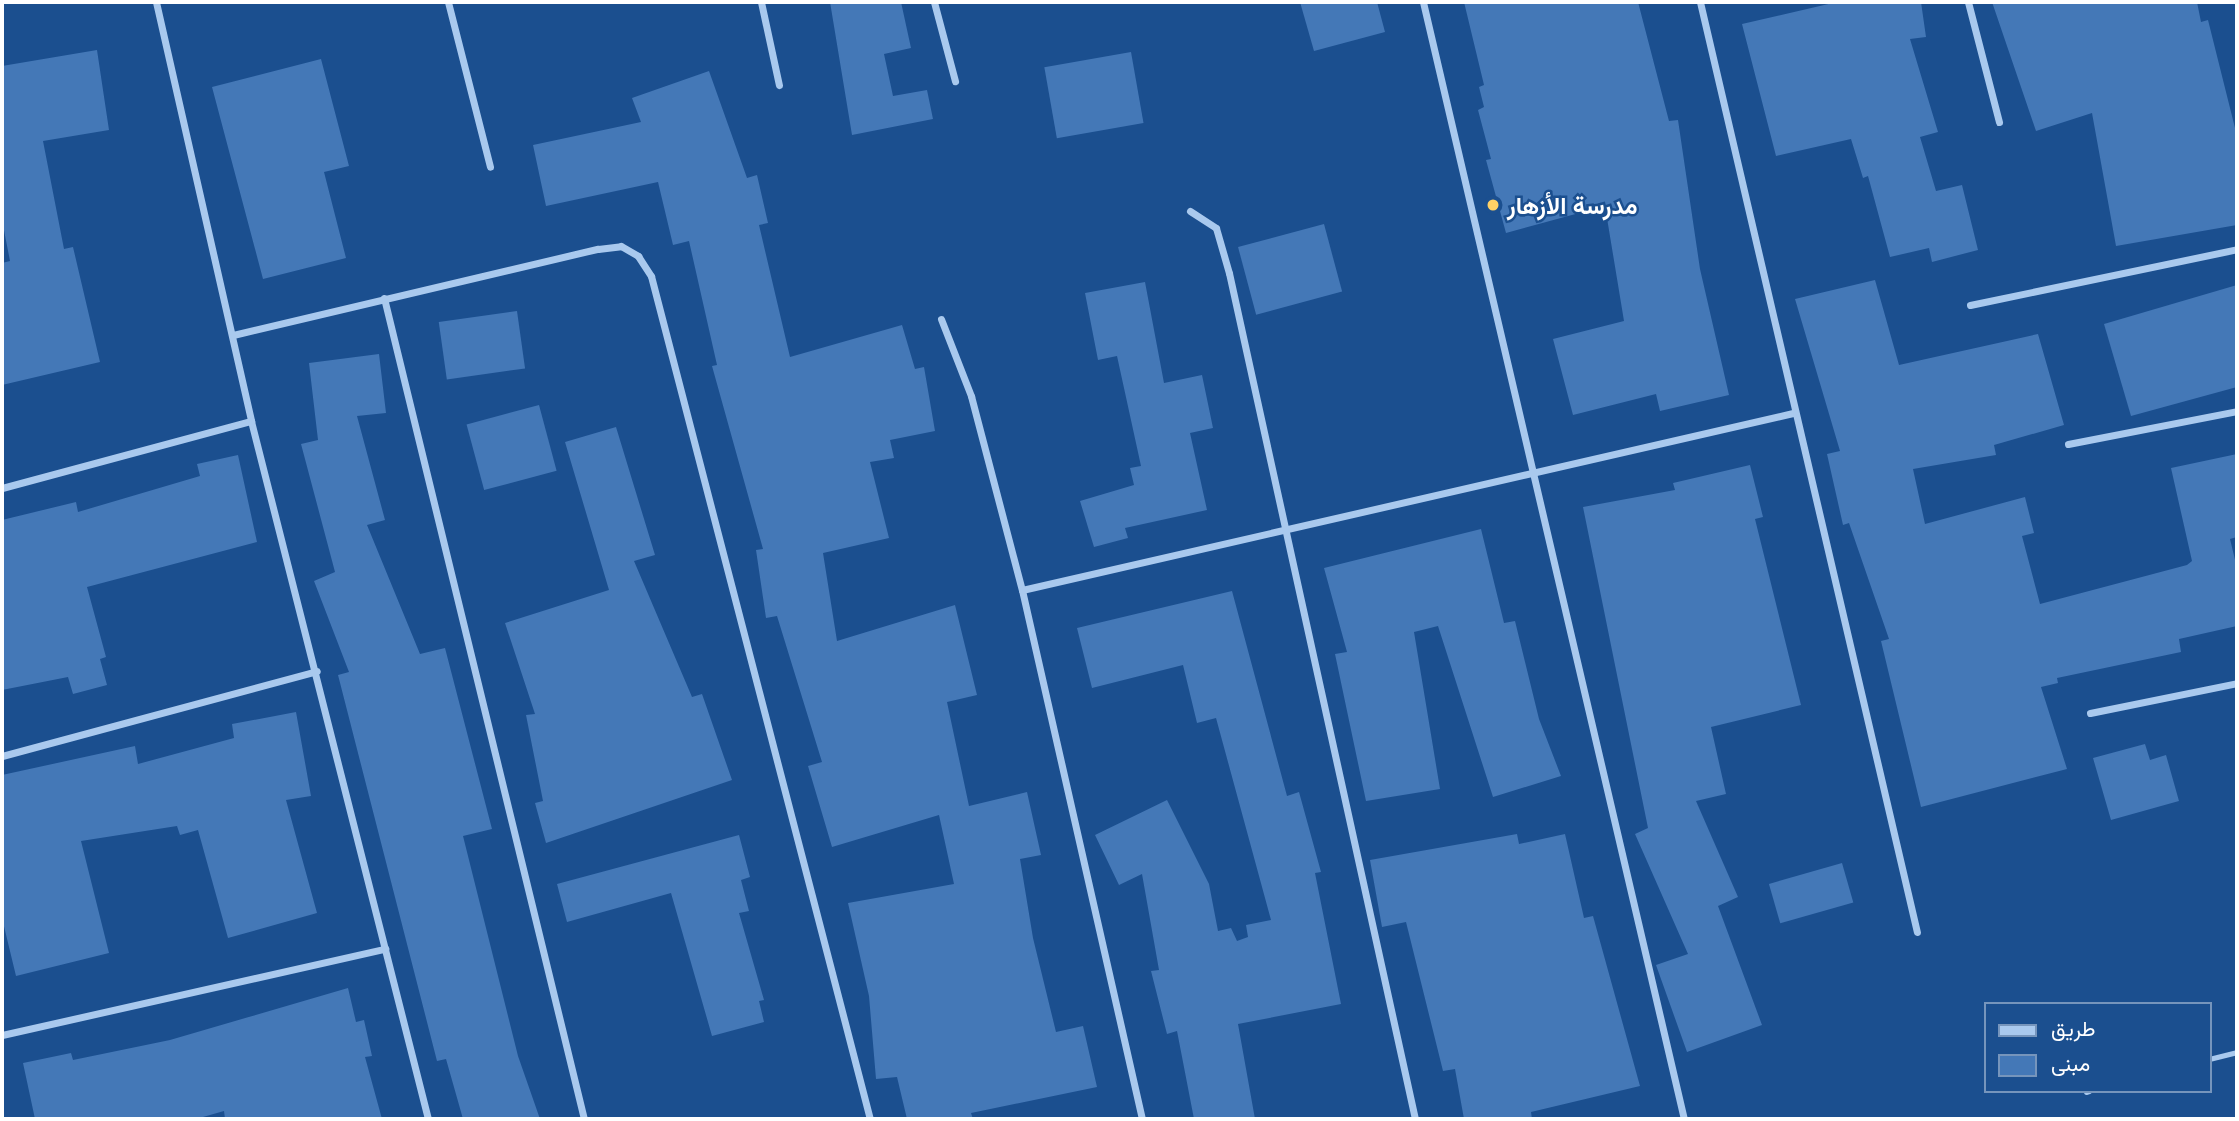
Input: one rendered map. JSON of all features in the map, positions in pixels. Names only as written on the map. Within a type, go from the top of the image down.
[{"type":"street","points":[[156,2],[251,421],[317,671],[428,1119]]},
{"type":"street","points":[[448,2],[490,167]]},
{"type":"street","points":[[761,2],[779,85]]},
{"type":"street","points":[[934,2],[955,81]]},
{"type":"street","points":[[1423,2],[1684,1119]]},
{"type":"street","points":[[1700,2],[1793,413],[1917,932]]},
{"type":"street","points":[[1968,2],[1999,122]]},
{"type":"street","points":[[1190,211],[1216,228],[1219,239],[1415,1119]]},
{"type":"street","points":[[233,335],[384,298],[621,246],[638,256],[651,276],[870,1119]]},
{"type":"street","points":[[1970,305],[2237,249]]},
{"type":"street","points":[[384,298],[584,1119]]},
{"type":"street","points":[[941,319],[971,396],[1022,590],[1142,1119]]},
{"type":"street","points":[[2068,444],[2237,411]]},
{"type":"street","points":[[1022,590],[1793,413]]},
{"type":"street","points":[[2,488],[251,421]]},
{"type":"street","points":[[2,756],[317,671]]},
{"type":"street","points":[[2091,713],[2237,683]]},
{"type":"street","points":[[2,1035],[385,949]]},
{"type":"lane","points":[[2211,1058],[2237,1052]]},
{"type":"building","points":[[830,2],[901,2],[911,48],[884,54],[893,96],[927,90],[933,119],[852,135]]},
{"type":"building","points":[[1300,2],[1377,2],[1385,32],[1314,51]]},
{"type":"building","points":[[1464,2],[1638,2],[1669,121],[1678,120],[1700,269],[1729,395],[1660,411],[1656,394],[1573,415],[1553,339],[1624,321],[1605,206],[1506,233],[1486,160],[1491,159],[1478,110],[1484,107],[1479,87],[1484,85]]},
{"type":"building","points":[[1837,2],[1921,2],[1926,37],[1910,39],[1938,132],[1920,137],[1936,191],[1962,185],[1978,250],[1932,262],[1929,248],[1890,257],[1868,176],[1863,178],[1851,139],[1776,156],[1742,24]]},
{"type":"building","points":[[1992,2],[2197,2],[2201,22],[2208,20],[2237,136],[2237,225],[2116,246],[2092,113],[2036,131]]},
{"type":"building","points":[[97,50],[109,130],[43,141],[64,249],[73,247],[100,362],[2,385],[2,263],[10,261],[2,220],[2,66]]},
{"type":"building","points":[[1131,52],[1144,123],[1057,138],[1044,67]]},
{"type":"building","points":[[321,59],[349,166],[324,172],[346,258],[263,279],[212,87]]},
{"type":"building","points":[[709,71],[747,178],[757,175],[768,223],[759,225],[790,357],[902,325],[915,369],[924,367],[935,431],[890,440],[894,458],[870,462],[889,538],[823,553],[837,641],[955,605],[977,695],[947,702],[969,806],[1027,792],[1041,855],[1020,859],[1033,938],[1056,1032],[1083,1026],[1097,1087],[971,1113],[973,1119],[907,1119],[897,1077],[876,1079],[869,996],[848,903],[954,884],[939,815],[832,847],[808,766],[822,762],[777,616],[766,618],[756,550],[763,549],[712,366],[717,365],[689,241],[673,245],[658,182],[546,206],[533,145],[641,122],[632,98]]},
{"type":"building","points":[[1324,224],[1342,292],[1256,315],[1238,247]]},
{"type":"building","points":[[1875,280],[1899,365],[2038,334],[2064,425],[1994,445],[1996,455],[1913,469],[1925,524],[2025,497],[2034,533],[2022,536],[2040,604],[2187,565],[2192,561],[2171,468],[2237,454],[2237,537],[2230,539],[2237,568],[2237,626],[2179,639],[2181,652],[2057,678],[2058,683],[2041,687],[2067,769],[1921,807],[1881,641],[1889,639],[1849,523],[1843,525],[1827,454],[1840,451],[1795,299]]},
{"type":"building","points":[[1145,282],[1164,383],[1202,375],[1213,428],[1190,433],[1207,510],[1125,528],[1128,538],[1094,547],[1080,501],[1134,485],[1130,468],[1141,466],[1117,356],[1098,360],[1085,293]]},
{"type":"building","points":[[2237,285],[2237,387],[2131,416],[2104,324]]},
{"type":"building","points":[[517,311],[525,368],[447,379],[439,322]]},
{"type":"building","points":[[379,354],[386,413],[357,416],[385,520],[367,525],[420,654],[445,648],[492,829],[463,836],[518,1056],[540,1119],[463,1119],[446,1059],[437,1061],[338,675],[349,672],[314,581],[335,572],[301,444],[318,440],[309,363]]},
{"type":"building","points":[[539,405],[557,471],[484,490],[467,424]]},
{"type":"building","points":[[616,427],[655,555],[634,561],[692,697],[702,694],[732,780],[546,843],[535,803],[543,801],[526,715],[535,714],[505,623],[609,590],[565,442]]},
{"type":"building","points":[[238,455],[257,542],[87,587],[106,657],[100,659],[107,685],[73,694],[68,677],[2,690],[2,520],[76,502],[78,512],[200,476],[197,464]]},
{"type":"building","points":[[1750,465],[1763,517],[1755,519],[1801,705],[1711,727],[1726,794],[1696,801],[1738,897],[1718,906],[1762,1025],[1687,1052],[1656,965],[1688,954],[1635,834],[1648,828],[1583,507],[1675,490],[1673,483]]},
{"type":"building","points":[[1481,529],[1504,623],[1515,621],[1539,719],[1561,776],[1493,797],[1438,626],[1414,632],[1440,789],[1366,801],[1335,654],[1347,652],[1324,568]]},
{"type":"building","points":[[1232,591],[1287,796],[1299,792],[1321,872],[1315,873],[1341,1004],[1238,1024],[1255,1119],[1194,1119],[1177,1031],[1167,1034],[1151,971],[1159,970],[1142,874],[1119,885],[1095,835],[1167,800],[1209,884],[1218,931],[1231,928],[1237,941],[1248,937],[1246,925],[1271,920],[1216,718],[1197,723],[1183,665],[1092,688],[1077,628]]},
{"type":"building","points":[[296,712],[311,796],[286,800],[317,913],[228,938],[198,830],[180,835],[177,826],[81,841],[109,953],[16,976],[2,918],[2,775],[135,746],[138,764],[234,738],[232,724]]},
{"type":"building","points":[[2145,744],[2150,760],[2166,755],[2179,801],[2111,820],[2093,758]]},
{"type":"building","points":[[1517,834],[1519,844],[1565,834],[1584,918],[1593,916],[1640,1086],[1531,1112],[1532,1119],[1464,1119],[1455,1069],[1443,1071],[1406,922],[1382,927],[1370,860]]},
{"type":"building","points":[[739,835],[750,877],[741,880],[749,911],[739,913],[764,1000],[759,1001],[764,1022],[712,1036],[671,893],[567,922],[557,884]]},
{"type":"building","points":[[1842,863],[1853,902],[1780,923],[1769,884]]},
{"type":"building","points":[[348,988],[356,1022],[364,1020],[372,1056],[365,1057],[382,1119],[225,1119],[224,1111],[196,1119],[35,1119],[23,1063],[71,1053],[73,1060],[170,1040]]},
{"type":"place","name":"مدرسة الأزهار","points":[[1493,205]]}]
